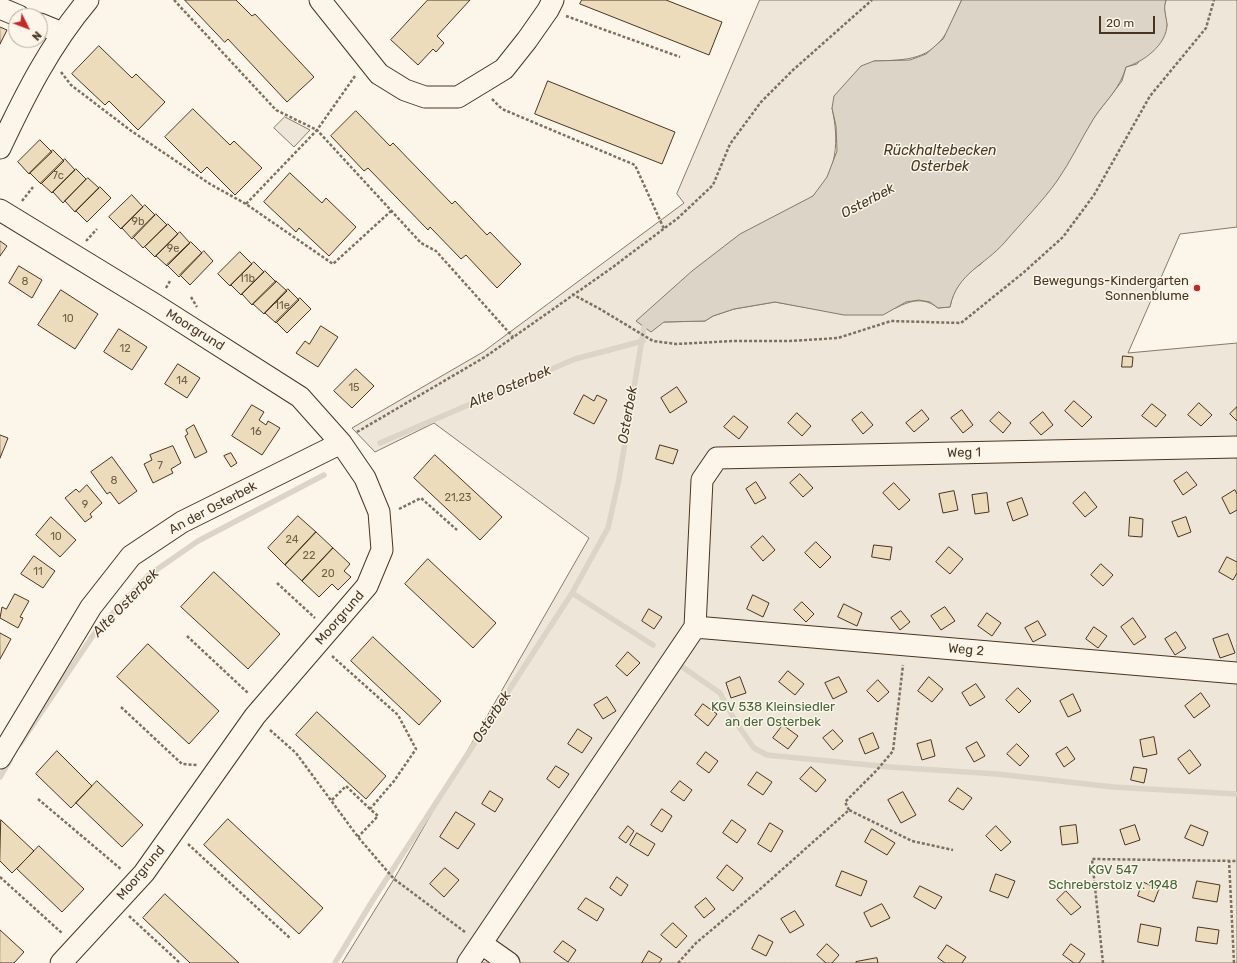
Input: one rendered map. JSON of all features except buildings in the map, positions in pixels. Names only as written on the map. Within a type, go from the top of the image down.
[{"type":"street","points":[[0,148],[28,90],[48,54],[62,33],[88,0]]},
{"type":"street","points":[[320,0],[379,74],[405,90],[424,97],[458,97],[480,85],[504,68],[550,5]]},
{"type":"street","points":[[48,27],[62,33]]},
{"type":"street","name":"Moorgrund","points":[[0,210],[154,304],[300,397],[341,443],[365,478],[379,512],[382,550],[367,586],[259,711],[175,832],[136,882],[61,963]]},
{"type":"street","name":"An der Osterbek","points":[[0,758],[91,606],[131,556],[182,522],[341,443]]},
{"type":"street","name":"Weg 1","points":[[695,627],[702,480],[717,458],[1237,447]]},
{"type":"street","points":[[468,963],[695,627]]},
{"type":"street","name":"Weg 2","points":[[695,627],[1237,673]]},
{"type":"street","points":[[482,944],[509,963]]},
{"type":"path","points":[[174,0],[276,110],[317,130],[421,243],[436,251],[513,337]]},
{"type":"path","points":[[341,443],[485,357],[572,294],[613,267],[678,218],[713,185],[730,144],[761,102],[793,70],[872,0]]},
{"type":"path","points":[[572,294],[637,330],[653,341],[676,344],[734,341],[797,341],[838,338],[891,321],[961,323],[1023,273],[1064,237],[1094,195],[1150,96],[1206,28],[1214,0]]},
{"type":"path","points":[[550,5],[680,57]]},
{"type":"path","points":[[48,54],[72,85],[130,130],[210,184],[246,204],[333,264],[391,211]]},
{"type":"path","points":[[246,204],[317,130],[367,60]]},
{"type":"path","points":[[480,85],[502,108],[635,165],[664,229]]},
{"type":"path","points":[[379,519],[421,498],[457,530]]},
{"type":"path","points":[[277,583],[323,637],[398,715],[416,750],[394,781],[370,809]]},
{"type":"path","points":[[187,636],[259,711],[296,753],[358,837],[394,879],[482,944]]},
{"type":"path","points":[[905,645],[893,751],[877,770],[845,802],[849,810],[912,840],[953,850]]},
{"type":"path","points":[[121,707],[182,764],[219,767]]},
{"type":"path","points":[[332,800],[346,786],[378,816],[358,837]]},
{"type":"path","points":[[38,799],[136,882]]},
{"type":"path","points":[[678,963],[696,943],[758,891],[849,810]]},
{"type":"path","points":[[175,832],[291,939]]},
{"type":"path","points":[[1103,963],[1092,859],[1237,861]]},
{"type":"path","points":[[1229,860],[1234,963]]},
{"type":"path","points":[[0,877],[77,946]]},
{"type":"path","points":[[116,903],[180,963]]},
{"type":"green space","name":"KGV 538 Kleinsiedler an der Osterbek","points":[[760,0],[962,0],[949,28],[935,47],[926,53],[907,59],[874,61],[832,108],[836,132],[836,144],[832,166],[828,177],[813,196],[797,205],[664,322],[705,321],[713,316],[734,309],[775,302],[809,308],[896,308],[907,303],[923,301],[928,302],[938,308],[950,307],[954,293],[960,282],[981,264],[1122,81],[1126,67],[1137,64],[1167,26],[1164,7],[1166,0],[1237,0],[1237,227],[1180,234],[1128,353],[1237,343],[1237,963],[342,963],[394,879],[589,538],[434,423],[375,452],[352,428],[483,352],[684,203],[677,194]]},
{"type":"green space","points":[[285,117],[310,130],[294,147],[274,128]]},
{"type":"water","name":"Rückhaltebecken Osterbek","points":[[962,0],[1166,0],[1165,9],[1167,24],[1166,32],[1159,46],[1140,61],[1126,67],[1120,82],[1094,118],[1067,166],[1051,189],[1005,242],[965,278],[954,295],[950,307],[938,308],[930,302],[919,300],[906,302],[883,315],[844,315],[775,302],[734,309],[713,316],[705,321],[664,322],[651,332],[636,321],[692,271],[740,234],[813,196],[827,177],[837,151],[836,126],[832,108],[834,96],[861,66],[874,61],[910,60],[926,54],[943,39]]},
{"type":"waterway","name":"Osterbek","points":[[335,963],[371,903],[572,593],[608,528],[619,479],[644,327],[650,322]]},
{"type":"waterway","name":"Alte Osterbek","points":[[380,443],[575,359],[643,341]]},
{"type":"waterway","name":"Alte Osterbek","points":[[20,744],[96,631],[149,575],[198,541],[324,475]]},
{"type":"waterway","points":[[572,593],[653,645]]},
{"type":"waterway","points":[[678,664],[720,693],[737,724],[754,748],[767,755],[890,767],[997,774],[1113,787],[1237,794]]},
{"type":"waterway","name":"Alte Osterbek","points":[[0,777],[10,760]]},
{"type":"place","name":"Bewegungs-Kindergarten Sonnenblume","points":[[1197,288]]},
{"type":"park label","name":"KGV 547 Schreberstolz v. 1948","points":[[1113,878]]}]
